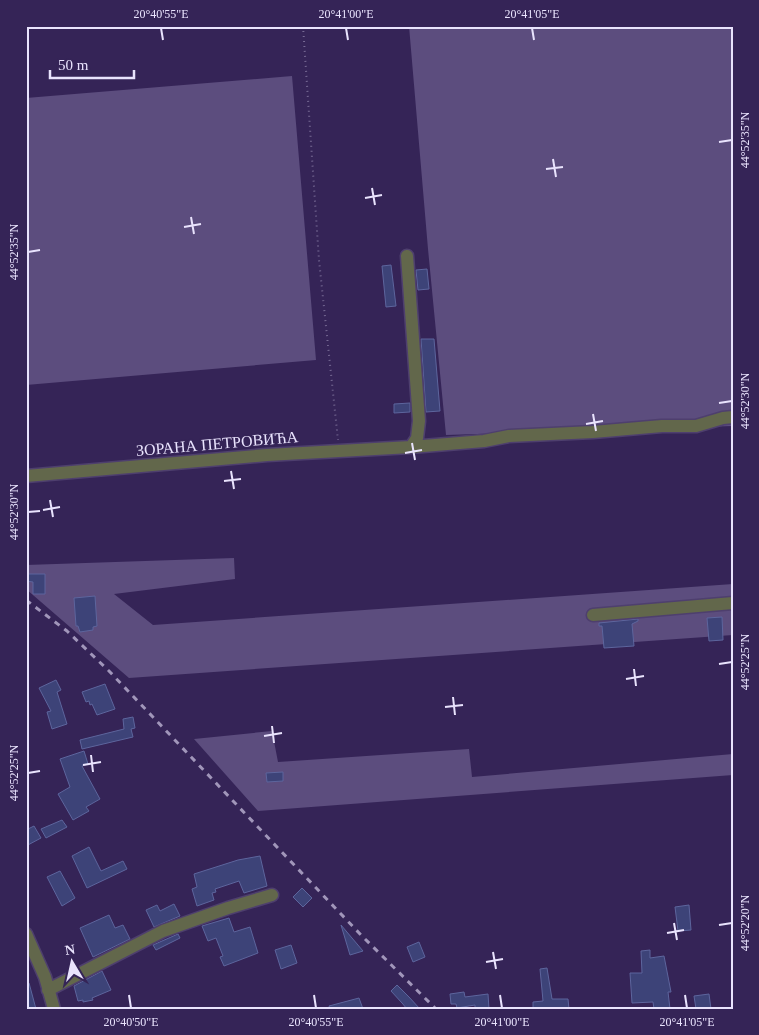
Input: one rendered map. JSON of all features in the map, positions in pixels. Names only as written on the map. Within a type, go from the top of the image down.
[{"type":"street","points":[[407,256],[419,421],[417,438],[411,447]]},
{"type":"street","name":"ЗОРАНА ПЕТРОВИЋА","points":[[26,476],[217,458],[411,447],[518,436],[662,426],[696,426],[733,417]]},
{"type":"street","points":[[593,615],[733,603]]},
{"type":"street","points":[[48,990],[163,932],[220,910],[272,895]]},
{"type":"street","points":[[26,934],[32,945],[54,1009]]},
{"type":"path","points":[[303,26],[319,260],[339,450]]},
{"type":"shaded area","points":[[409,26],[733,26],[733,426],[446,435]]},
{"type":"shaded area","points":[[292,76],[316,360],[26,385],[26,98]]},
{"type":"shaded area","points":[[234,558],[235,579],[114,594],[153,625],[733,584],[733,635],[129,678],[26,589],[26,565]]},
{"type":"shaded area","points":[[272,731],[278,762],[469,749],[472,777],[733,754],[733,775],[258,811],[194,739]]},
{"type":"building","points":[[391,265],[396,306],[386,307],[382,266]]},
{"type":"building","points":[[427,269],[429,289],[418,290],[416,270]]},
{"type":"building","points":[[421,339],[434,339],[440,411],[426,412]]},
{"type":"building","points":[[410,403],[410,412],[394,413],[394,404]]},
{"type":"building","points":[[26,574],[45,574],[45,594],[33,594],[33,582],[26,581]]},
{"type":"building","points":[[95,596],[97,626],[93,627],[93,630],[80,632],[78,626],[76,626],[74,598]]},
{"type":"building","points":[[722,617],[723,640],[709,641],[707,618]]},
{"type":"building","points":[[638,619],[638,621],[632,624],[634,646],[604,648],[602,626],[599,626],[599,623]]},
{"type":"building","points":[[56,680],[61,690],[57,692],[67,724],[52,729],[47,712],[51,711],[39,688]]},
{"type":"building","points":[[105,684],[115,709],[97,715],[92,704],[90,705],[89,701],[86,702],[82,692]]},
{"type":"building","points":[[133,717],[135,728],[131,729],[133,737],[82,749],[80,740],[124,729],[123,719]]},
{"type":"building","points":[[84,751],[88,764],[82,766],[100,799],[86,807],[89,811],[73,820],[58,794],[70,787],[60,759]]},
{"type":"building","points":[[283,772],[283,781],[267,782],[266,773]]},
{"type":"building","points":[[62,820],[67,827],[46,838],[41,829]]},
{"type":"building","points":[[34,826],[41,838],[26,846],[26,830]]},
{"type":"building","points":[[89,847],[101,871],[123,861],[127,869],[87,888],[72,856]]},
{"type":"building","points":[[260,856],[267,886],[244,893],[239,881],[215,889],[216,892],[212,893],[214,900],[197,906],[192,889],[197,887],[194,874],[238,860]]},
{"type":"building","points":[[60,871],[75,898],[62,906],[47,877]]},
{"type":"building","points":[[302,888],[312,898],[303,907],[293,897]]},
{"type":"building","points":[[174,904],[180,916],[154,927],[146,910],[157,905],[160,911]]},
{"type":"building","points":[[689,905],[691,930],[678,931],[675,907]]},
{"type":"building","points":[[109,915],[115,928],[123,925],[130,939],[93,957],[80,928]]},
{"type":"building","points":[[229,918],[234,932],[250,927],[258,953],[224,966],[220,957],[223,956],[216,938],[208,941],[202,926]]},
{"type":"building","points":[[341,925],[363,951],[350,955]]},
{"type":"building","points":[[178,934],[180,938],[156,950],[153,945]]},
{"type":"building","points":[[419,942],[425,957],[413,962],[407,947]]},
{"type":"building","points":[[291,945],[297,963],[281,969],[275,950]]},
{"type":"building","points":[[650,950],[650,958],[664,956],[671,992],[668,992],[670,1009],[654,1009],[653,1002],[632,1003],[630,973],[642,973],[641,951]]},
{"type":"building","points":[[547,968],[552,999],[568,999],[569,1009],[533,1009],[533,1002],[543,1001],[540,969]]},
{"type":"building","points":[[102,971],[111,990],[92,998],[93,1000],[78,1001],[74,986]]},
{"type":"building","points":[[29,983],[36,1009],[26,1009],[26,984]]},
{"type":"building","points":[[397,985],[420,1009],[407,1009],[391,991]]},
{"type":"building","points":[[464,992],[465,997],[488,994],[489,1009],[475,1009],[475,1005],[457,1008],[456,1004],[451,1004],[450,994]]},
{"type":"building","points":[[709,994],[711,1009],[696,1009],[694,996]]},
{"type":"building","points":[[359,998],[363,1009],[330,1009],[329,1006]]},
{"type":"railway","points":[[26,600],[67,631],[109,671],[361,935],[436,1009]]}]
